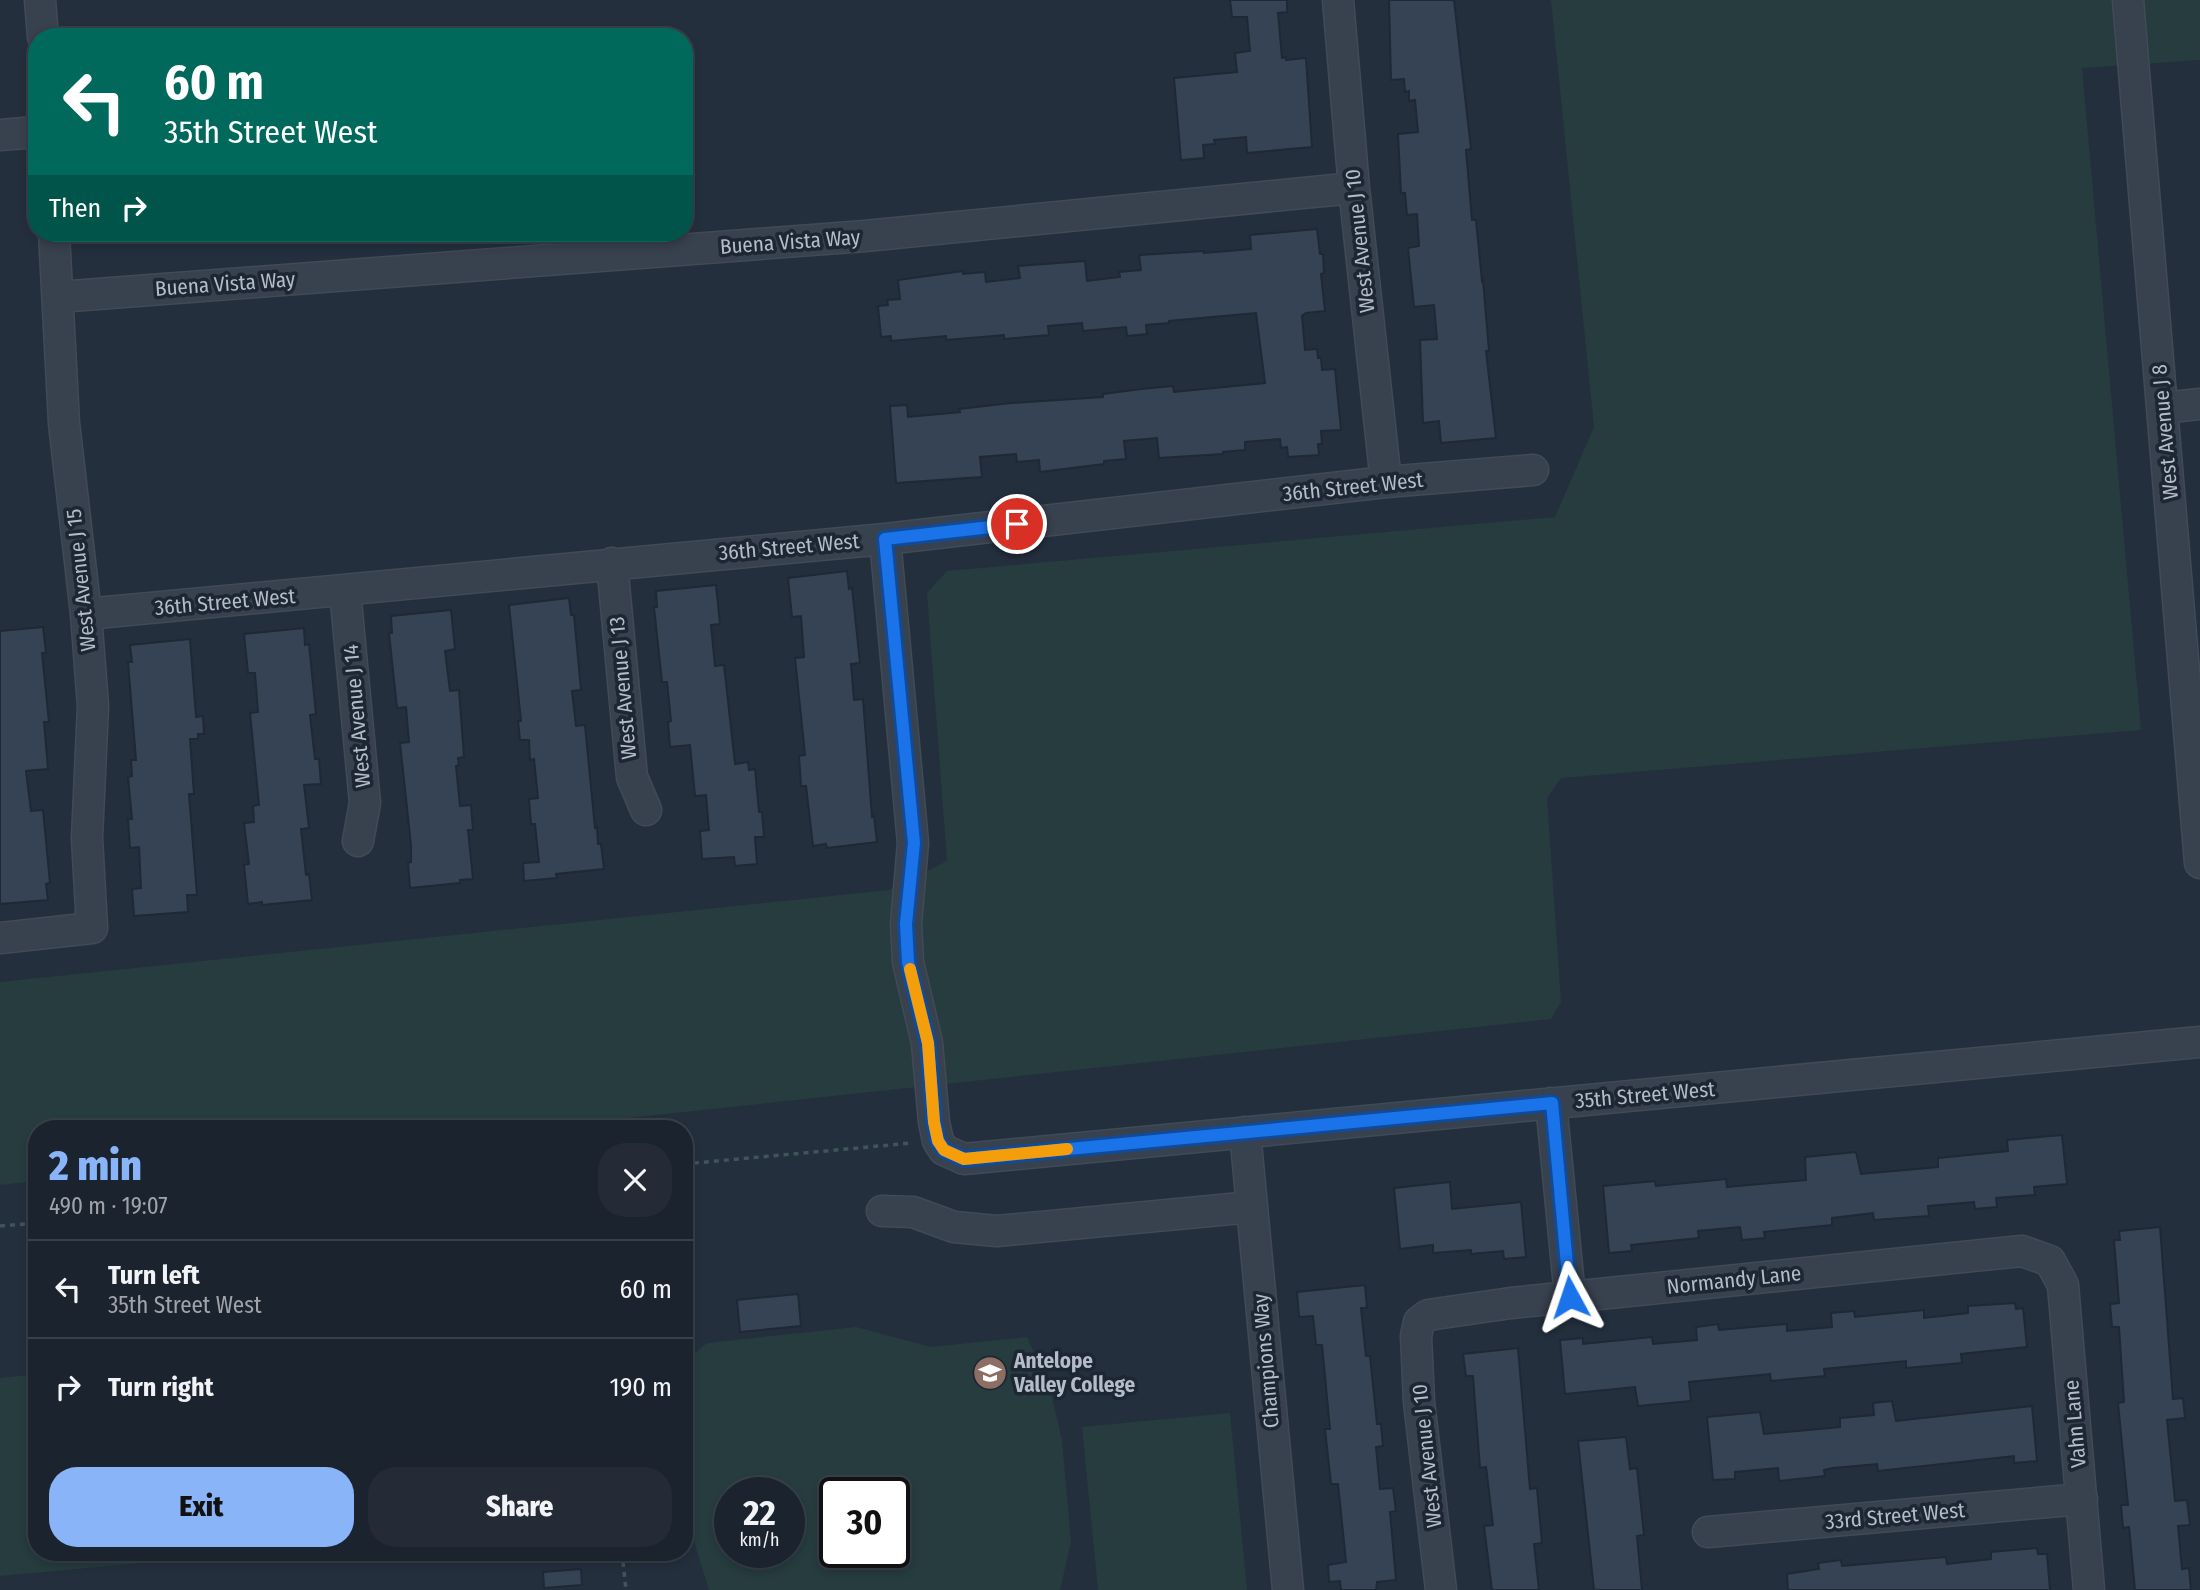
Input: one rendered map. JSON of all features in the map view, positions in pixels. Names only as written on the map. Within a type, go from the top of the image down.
[{"type":"street","points":[[40,0],[42,28]]},
{"type":"street","name":"West Avenue J 10","points":[[1338,0],[1354,188],[1386,482]]},
{"type":"street","name":"West Avenue J 8","points":[[2128,0],[2200,863]]},
{"type":"street","points":[[0,135],[28,133]]},
{"type":"street","name":"Buena Vista Way","points":[[58,297],[865,236],[1354,188]]},
{"type":"street","name":"West Avenue J 15","points":[[0,938],[92,928],[87,838],[93,706],[86,614],[64,423],[55,242]]},
{"type":"street","points":[[2163,408],[2200,404]]},
{"type":"street","name":"36th Street West","points":[[86,614],[885,539],[1386,482],[1533,470]]},
{"type":"street","points":[[885,539],[914,843],[906,924],[908,962],[928,1043],[938,1141]]},
{"type":"street","name":"West Avenue J 13","points":[[612,563],[632,777],[646,810]]},
{"type":"street","name":"West Avenue J 14","points":[[345,591],[365,803],[358,841]]},
{"type":"street","name":"35th Street West","points":[[938,1141],[944,1150],[964,1159],[2200,1042]]},
{"type":"street","points":[[1552,1103],[1570,1297]]},
{"type":"street","name":"Champions Way","points":[[1245,1132],[1288,1590]]},
{"type":"street","points":[[882,1211],[914,1212],[954,1227],[998,1231],[1252,1207]]},
{"type":"street","name":"Normandy Lane","points":[[1419,1322],[1428,1315],[1570,1297],[2022,1251],[2050,1261]]},
{"type":"street","name":"Vahn Lane","points":[[2050,1261],[2063,1285],[2089,1590]]},
{"type":"street","name":"West Avenue J 10","points":[[1419,1322],[1416,1336],[1419,1402],[1441,1590]]},
{"type":"street","name":"33rd Street West","points":[[1708,1532],[2082,1499]]},
{"type":"path","points":[[693,1163],[938,1141]]},
{"type":"path","points":[[0,1226],[28,1224]]},
{"type":"path","points":[[623,1561],[626,1590]]},
{"type":"green space","points":[[1551,0],[2200,0],[2200,60],[2082,68],[2141,730],[1561,778],[1547,798],[1561,1002],[1551,1019],[609,1120],[28,1120],[28,1182],[0,1185],[0,982],[889,890],[947,861],[927,593],[947,571],[1555,517],[1594,427]]},
{"type":"green space","points":[[856,1327],[931,1347],[1027,1337],[1051,1393],[1062,1440],[1071,1542],[1060,1590],[709,1590],[693,1538],[693,1355],[707,1343]]},
{"type":"green space","points":[[28,1375],[28,1561],[153,1562],[0,1576],[0,1378]]},
{"type":"green space","points":[[1230,1413],[1247,1590],[1098,1590],[1082,1427]]},
{"type":"building","points":[[1230,0],[1287,0],[1287,12],[1278,13],[1282,58],[1306,58],[1312,147],[1247,153],[1246,137],[1214,140],[1215,144],[1203,145],[1204,158],[1181,160],[1174,78],[1237,72],[1235,53],[1250,51],[1247,17],[1232,17]]},
{"type":"building","points":[[1389,0],[1454,0],[1471,149],[1466,150],[1472,220],[1476,220],[1483,280],[1489,351],[1486,351],[1496,438],[1441,443],[1439,421],[1423,423],[1420,340],[1437,339],[1434,305],[1414,307],[1408,248],[1419,246],[1417,214],[1407,215],[1405,193],[1401,193],[1398,134],[1418,132],[1415,100],[1409,101],[1409,91],[1405,92],[1404,79],[1391,80]]},
{"type":"building","points":[[1317,229],[1320,254],[1323,254],[1324,273],[1321,274],[1325,311],[1302,316],[1305,350],[1317,349],[1322,370],[1335,369],[1341,430],[1321,431],[1319,455],[1288,457],[1287,447],[1281,448],[1280,439],[1245,442],[1245,450],[1223,454],[1159,458],[1157,438],[1124,441],[1126,459],[1104,461],[1104,464],[1040,472],[1039,460],[1017,462],[1016,454],[980,457],[982,477],[896,483],[890,406],[907,405],[908,417],[1011,403],[1103,397],[1103,394],[1141,389],[1173,386],[1174,392],[1265,383],[1256,313],[1146,325],[1147,334],[1127,336],[1126,327],[1083,331],[1082,323],[1048,326],[1049,335],[1004,339],[1004,335],[946,340],[946,336],[891,341],[891,336],[881,337],[878,306],[888,305],[887,300],[900,299],[898,280],[963,271],[963,274],[985,272],[986,282],[1020,278],[1018,266],[1085,261],[1087,281],[1120,277],[1119,272],[1141,270],[1139,255],[1251,249],[1250,235]]},
{"type":"building","points":[[847,571],[849,589],[852,588],[860,663],[851,664],[854,700],[863,699],[872,817],[874,816],[877,842],[827,848],[826,844],[813,846],[806,786],[801,786],[799,756],[805,755],[795,658],[804,657],[801,616],[792,617],[788,578]]},
{"type":"building","points":[[716,585],[720,624],[711,625],[715,666],[724,665],[735,764],[748,762],[749,770],[755,769],[764,837],[755,837],[757,864],[735,866],[734,857],[702,859],[700,831],[709,830],[706,795],[695,796],[690,745],[670,747],[668,722],[671,721],[667,682],[662,682],[654,607],[657,607],[656,591]]},
{"type":"building","points":[[569,598],[571,615],[574,615],[581,690],[572,691],[576,726],[585,725],[595,828],[597,827],[598,844],[601,844],[604,869],[556,874],[557,878],[524,881],[523,863],[539,862],[529,799],[538,798],[529,740],[520,740],[518,721],[521,721],[509,605]]},
{"type":"building","points":[[451,610],[455,649],[445,651],[450,691],[459,690],[464,757],[458,758],[459,765],[456,766],[460,806],[471,805],[473,830],[468,830],[473,879],[460,880],[460,883],[410,888],[408,863],[411,862],[411,845],[400,743],[409,742],[406,707],[397,708],[389,633],[392,633],[391,616]]},
{"type":"building","points":[[43,627],[46,653],[42,653],[49,722],[44,722],[48,769],[26,771],[31,811],[43,810],[50,883],[46,884],[48,900],[0,904],[0,631]]},
{"type":"building","points":[[304,628],[305,645],[309,644],[316,714],[310,715],[321,784],[304,785],[309,828],[301,829],[306,875],[309,874],[312,900],[248,904],[244,865],[249,864],[244,823],[254,822],[253,806],[259,805],[250,713],[258,712],[255,673],[248,673],[244,634]]},
{"type":"building","points":[[190,639],[196,717],[203,716],[204,734],[198,734],[198,739],[190,739],[194,794],[189,794],[197,895],[187,895],[188,912],[134,916],[132,889],[141,888],[139,847],[130,848],[128,819],[132,819],[128,777],[132,776],[131,760],[136,760],[128,662],[132,662],[130,645]]},
{"type":"building","points":[[2062,1135],[2067,1184],[2034,1187],[2035,1195],[1996,1198],[1997,1207],[1975,1209],[1974,1202],[1928,1206],[1929,1216],[1874,1220],[1873,1213],[1832,1218],[1832,1225],[1764,1232],[1765,1238],[1742,1240],[1740,1227],[1698,1231],[1699,1238],[1631,1245],[1632,1251],[1609,1253],[1603,1186],[1655,1181],[1656,1186],[1726,1179],[1727,1187],[1806,1180],[1805,1157],[1856,1152],[1861,1174],[1938,1167],[1938,1158],[2008,1151],[2007,1140]]},
{"type":"building","points":[[1450,1182],[1452,1209],[1521,1202],[1526,1257],[1504,1259],[1503,1251],[1433,1253],[1433,1245],[1400,1249],[1394,1188]]},
{"type":"building","points":[[2160,1227],[2173,1399],[2183,1398],[2185,1418],[2167,1420],[2175,1501],[2187,1500],[2190,1525],[2178,1526],[2182,1569],[2189,1568],[2191,1590],[2135,1590],[2129,1527],[2123,1528],[2121,1505],[2128,1505],[2118,1403],[2124,1402],[2119,1327],[2112,1327],[2110,1304],[2119,1303],[2114,1240],[2120,1240],[2119,1231]]},
{"type":"building","points":[[1365,1285],[1367,1308],[1361,1308],[1366,1356],[1370,1356],[1377,1424],[1381,1424],[1383,1446],[1376,1447],[1380,1489],[1393,1488],[1396,1511],[1390,1512],[1396,1580],[1377,1582],[1376,1590],[1341,1590],[1340,1581],[1329,1582],[1328,1565],[1346,1562],[1338,1484],[1331,1484],[1325,1429],[1330,1429],[1322,1345],[1316,1345],[1313,1316],[1299,1317],[1297,1292]]},
{"type":"building","points":[[798,1294],[801,1326],[740,1332],[737,1300]]},
{"type":"building","points":[[2015,1303],[2016,1309],[2023,1308],[2027,1347],[1961,1354],[1962,1363],[1906,1368],[1906,1361],[1824,1369],[1825,1376],[1771,1381],[1770,1374],[1689,1382],[1691,1401],[1638,1406],[1635,1387],[1565,1394],[1560,1340],[1583,1338],[1583,1344],[1652,1337],[1653,1344],[1697,1340],[1696,1327],[1718,1324],[1719,1330],[1787,1324],[1787,1331],[1832,1327],[1831,1313],[1854,1311],[1855,1317],[1924,1310],[1924,1318],[1968,1313],[1968,1306]]},
{"type":"building","points":[[1518,1348],[1530,1489],[1537,1488],[1542,1543],[1534,1544],[1539,1590],[1492,1590],[1484,1526],[1493,1525],[1486,1467],[1480,1468],[1473,1376],[1466,1376],[1463,1354]]},
{"type":"building","points":[[1892,1401],[1896,1421],[2032,1406],[2037,1461],[2014,1463],[2014,1456],[1878,1471],[1877,1464],[1833,1468],[1824,1470],[1825,1476],[1779,1481],[1778,1468],[1735,1472],[1735,1479],[1713,1480],[1707,1417],[1760,1412],[1764,1434],[1840,1427],[1840,1418],[1874,1415],[1873,1403]]},
{"type":"building","points":[[1626,1437],[1630,1469],[1637,1468],[1644,1535],[1637,1536],[1642,1590],[1594,1590],[1578,1441]]},
{"type":"building","points":[[2037,1548],[2038,1554],[2047,1554],[2050,1590],[1788,1590],[1787,1574],[1819,1569],[1818,1563],[1841,1560],[1842,1566],[1946,1557],[1947,1564],[1991,1559],[1991,1552]]},
{"type":"building","points":[[581,1569],[582,1585],[544,1588],[543,1572]]},
{"type":"slow traffic","points":[[910,969],[928,1043],[934,1122],[938,1141],[944,1150],[964,1159],[1067,1149]]},
{"type":"place","name":"Antelope Valley College","points":[[990,1373]]},
{"type":"route","points":[[1017,524],[885,539],[914,843],[906,924],[908,962],[928,1043],[934,1122],[938,1141],[944,1150],[964,1159],[1552,1103],[1570,1297]]}]
